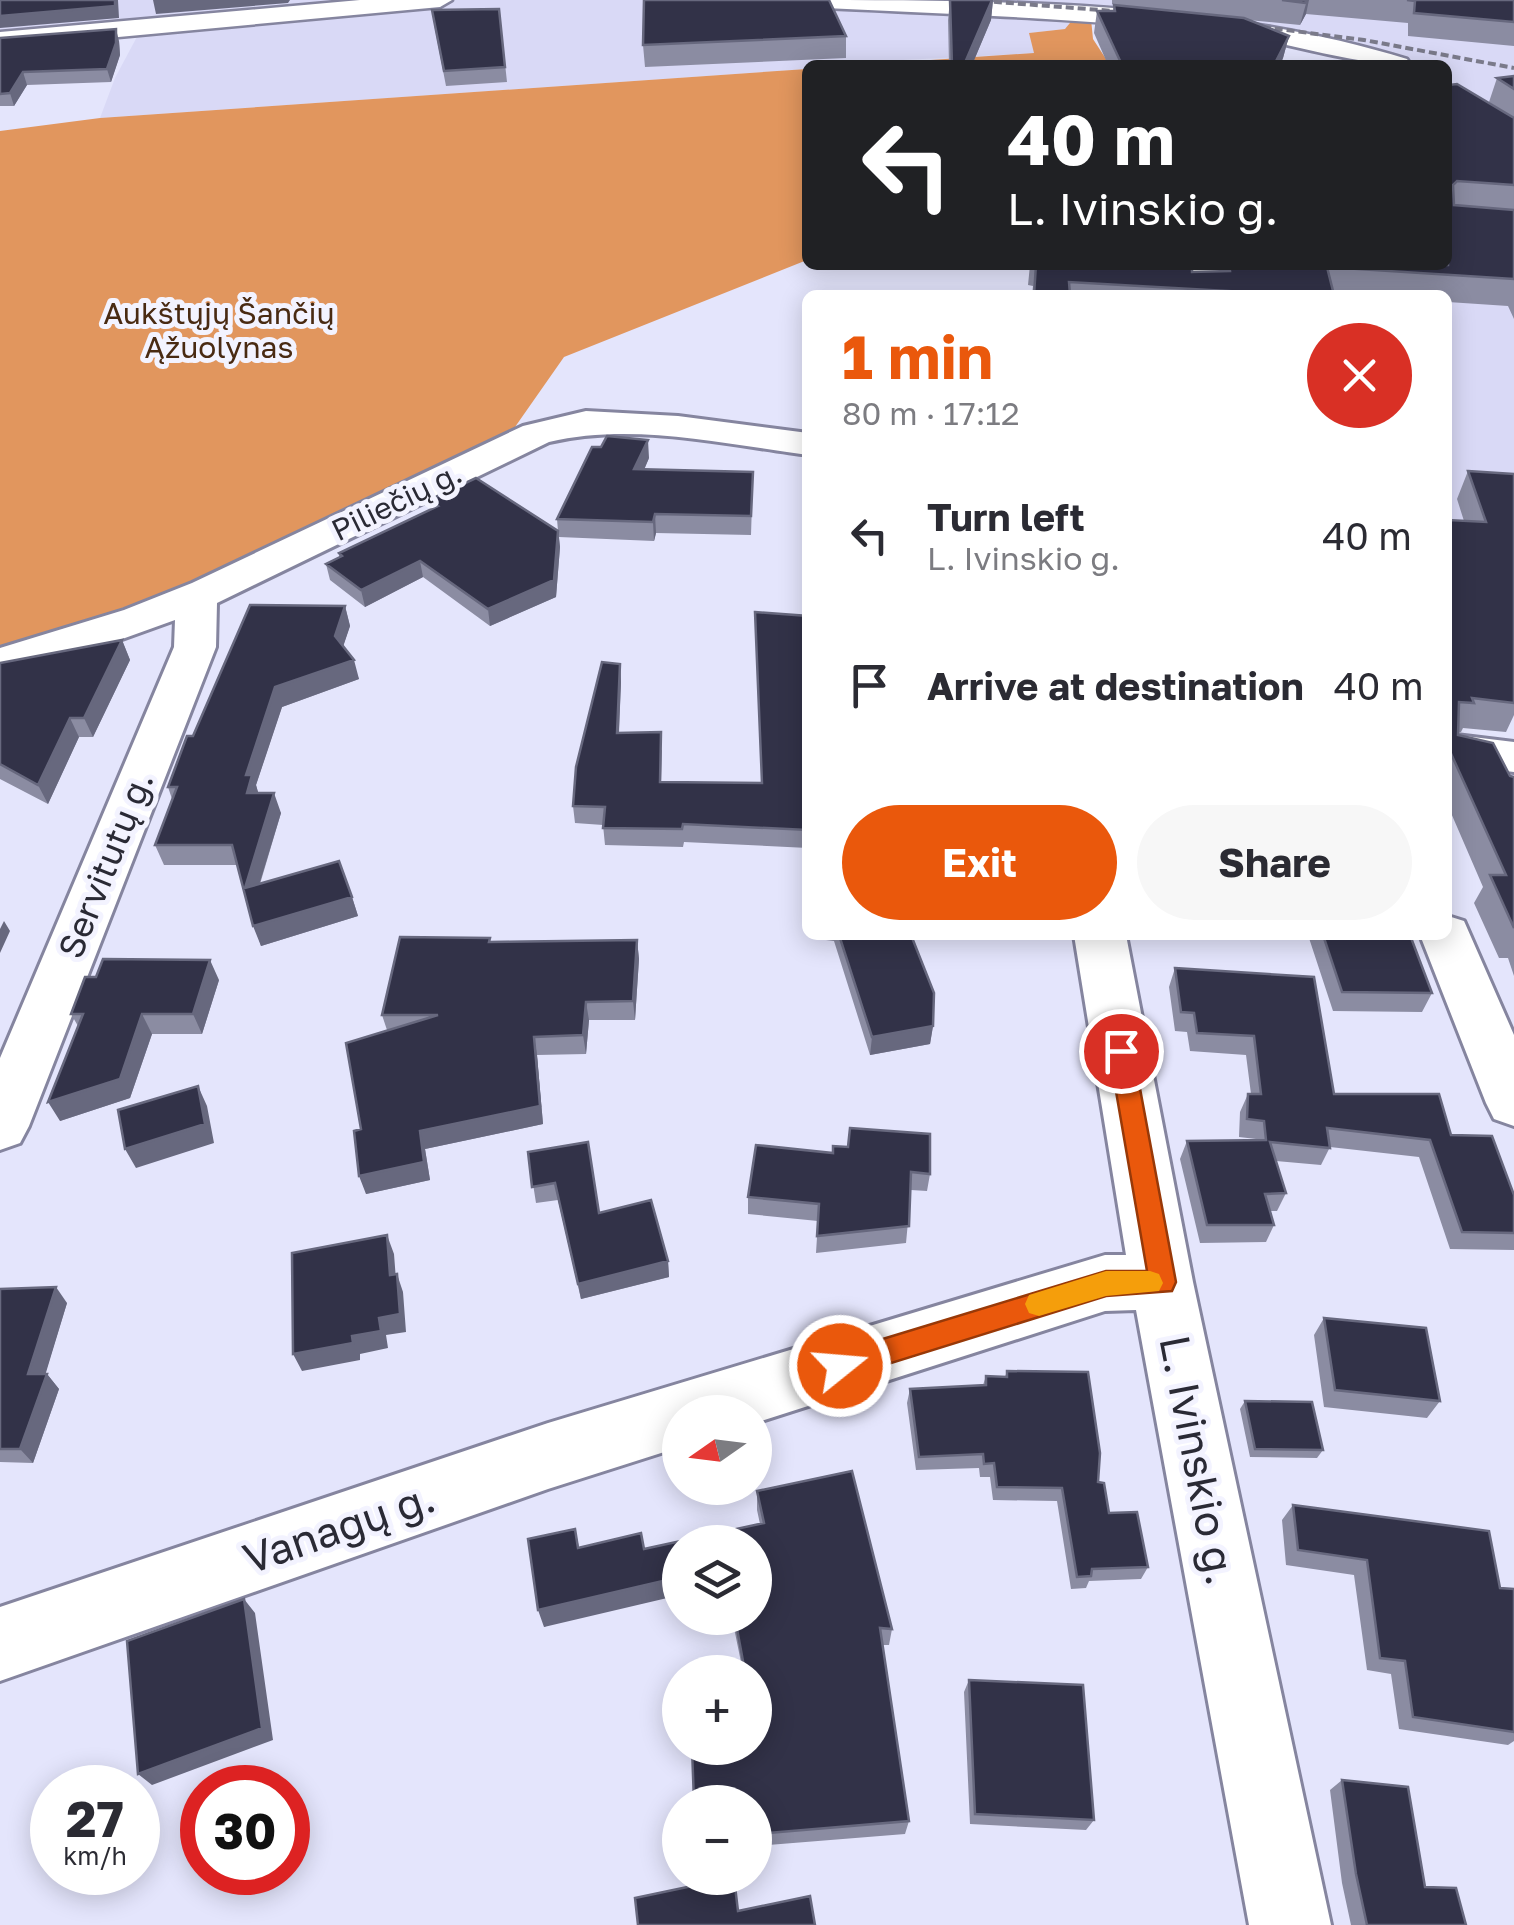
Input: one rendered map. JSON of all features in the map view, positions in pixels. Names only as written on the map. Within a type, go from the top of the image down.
[{"type":"street","points":[[0,40],[440,0]]},
{"type":"street","points":[[804,0],[1172,22],[1317,42],[1383,60]]},
{"type":"street","name":"Piliečių g.","points":[[0,662],[54,650],[196,600],[536,434],[586,422],[678,427],[802,443]]},
{"type":"street","name":"Servitutų g.","points":[[0,1126],[195,647],[196,600]]},
{"type":"street","points":[[1452,750],[1514,757]]},
{"type":"street","name":"L. Ivinskio g.","points":[[1101,940],[1162,1282],[1290,1925]]},
{"type":"street","points":[[1448,940],[1514,1103]]},
{"type":"street","points":[[744,1395],[1106,1284],[1162,1282]]},
{"type":"street","name":"Vanagų g.","points":[[0,1644],[662,1421]]},
{"type":"shaded area","points":[[0,0],[1514,0],[1514,143],[1452,102],[1452,60],[1366,60],[1323,47],[1091,19],[1065,29],[1030,33],[1035,53],[903,60],[802,60],[802,69],[100,118],[115,78],[147,18],[0,32]]},
{"type":"shaded area","points":[[1218,270],[1514,284],[1514,655],[1452,647],[1452,290],[1220,290]]},
{"type":"green space","points":[[1074,18],[1091,19],[1093,39],[1106,59],[1112,60],[931,60],[1034,53],[1029,33],[1065,29]]},
{"type":"green space","name":"Aukštųjų Šančių Ąžuolynas","points":[[802,69],[802,262],[564,357],[508,437],[195,587],[54,635],[0,649],[0,131],[100,118]]},
{"type":"building","points":[[0,0],[115,0],[115,6],[0,16]]},
{"type":"building","points":[[644,0],[829,0],[846,36],[643,45]]},
{"type":"building","points":[[950,0],[992,0],[966,60],[952,60]]},
{"type":"building","points":[[1407,0],[1514,0],[1514,22],[1414,13],[1415,1]]},
{"type":"building","points":[[1114,5],[1244,18],[1289,36],[1277,60],[1120,60],[1097,11],[1115,11]]},
{"type":"building","points":[[499,9],[505,67],[444,71],[432,10]]},
{"type":"building","points":[[116,29],[116,43],[107,69],[23,72],[10,93],[0,94],[0,38]]},
{"type":"building","points":[[1514,76],[1514,89],[1497,78]]},
{"type":"building","points":[[1452,85],[1514,118],[1514,185],[1457,181],[1453,185],[1454,205],[1514,210],[1514,279],[1374,270],[1452,270]]},
{"type":"building","points":[[1036,270],[1328,270],[1333,290],[1211,290],[1069,282],[1070,290],[1034,290]]},
{"type":"building","points":[[607,436],[648,440],[634,469],[753,472],[751,516],[655,514],[653,522],[557,519],[592,447],[601,447]]},
{"type":"building","points":[[1468,471],[1514,474],[1514,703],[1472,698],[1474,703],[1459,702],[1458,735],[1493,743],[1514,777],[1514,928],[1490,875],[1506,875],[1452,756],[1452,520],[1486,522]]},
{"type":"building","points":[[476,478],[558,531],[554,580],[488,609],[420,561],[361,590],[326,564],[342,556],[339,553],[438,506],[429,500]]},
{"type":"building","points":[[250,605],[345,606],[335,636],[354,660],[275,687],[246,775],[252,775],[247,793],[274,793],[245,888],[339,861],[352,897],[253,926],[232,845],[155,845],[177,787],[168,787],[187,736],[193,736]]},
{"type":"building","points":[[755,612],[802,616],[802,830],[683,824],[682,829],[603,828],[605,807],[573,806],[576,767],[602,662],[620,664],[617,733],[661,732],[660,782],[762,783]]},
{"type":"building","points":[[122,640],[84,718],[70,718],[38,785],[0,764],[0,663]]},
{"type":"building","points":[[400,937],[490,938],[489,942],[637,940],[633,1001],[586,1002],[583,1035],[534,1037],[540,1106],[420,1131],[424,1162],[359,1176],[354,1131],[361,1129],[346,1043],[438,1015],[382,1015]]},
{"type":"building","points":[[841,940],[913,940],[934,993],[933,1026],[872,1037]]},
{"type":"building","points":[[1325,940],[1412,940],[1432,993],[1342,992]]},
{"type":"building","points":[[103,959],[210,960],[193,1014],[142,1014],[120,1079],[48,1102],[83,1014],[71,1014],[85,977],[96,977]]},
{"type":"building","points":[[1175,968],[1314,977],[1334,1094],[1439,1094],[1451,1135],[1492,1136],[1514,1195],[1514,1233],[1462,1232],[1430,1140],[1327,1128],[1330,1148],[1270,1142],[1286,1193],[1265,1194],[1274,1225],[1207,1225],[1187,1141],[1266,1140],[1264,1121],[1247,1119],[1248,1094],[1261,1094],[1254,1036],[1197,1033],[1194,1013],[1181,1012]]},
{"type":"building","points":[[198,1086],[205,1124],[125,1149],[118,1110]]},
{"type":"building","points":[[850,1128],[930,1134],[930,1174],[911,1172],[909,1226],[817,1236],[819,1204],[748,1197],[756,1145],[833,1153],[833,1146],[848,1147]]},
{"type":"building","points":[[588,1142],[599,1213],[651,1200],[668,1261],[578,1284],[555,1183],[532,1187],[528,1152]]},
{"type":"building","points":[[387,1235],[390,1275],[397,1274],[400,1314],[379,1318],[381,1331],[352,1336],[353,1343],[293,1354],[292,1253]]},
{"type":"building","points":[[56,1287],[28,1374],[47,1374],[20,1449],[0,1449],[0,1289]]},
{"type":"building","points":[[1324,1318],[1426,1328],[1440,1401],[1335,1390]]},
{"type":"building","points":[[1007,1371],[1088,1372],[1100,1453],[1098,1482],[1104,1483],[1109,1513],[1137,1512],[1148,1567],[1092,1569],[1091,1576],[1077,1577],[1062,1488],[997,1487],[994,1463],[984,1464],[983,1454],[919,1457],[910,1389],[986,1385],[986,1376],[1007,1377]]},
{"type":"building","points":[[1245,1401],[1312,1402],[1323,1450],[1255,1449]]},
{"type":"building","points":[[852,1471],[892,1629],[880,1628],[909,1821],[772,1833],[772,1785],[693,1785],[693,1765],[772,1765],[772,1655],[742,1655],[738,1635],[772,1635],[772,1525],[755,1525],[764,1523],[760,1505],[772,1505],[772,1488]]},
{"type":"building","points":[[1293,1505],[1489,1531],[1500,1588],[1514,1589],[1514,1732],[1413,1717],[1405,1661],[1380,1658],[1367,1560],[1298,1550]]},
{"type":"building","points":[[575,1529],[578,1548],[641,1533],[644,1549],[662,1545],[662,1581],[538,1610],[528,1539]]},
{"type":"building","points":[[244,1599],[262,1728],[160,1766],[137,1765],[127,1641]]},
{"type":"building","points":[[969,1680],[1083,1685],[1094,1820],[975,1814]]},
{"type":"building","points":[[1342,1780],[1408,1787],[1425,1887],[1456,1888],[1466,1925],[1367,1925]]},
{"type":"building","points":[[662,1892],[736,1895],[738,1911],[810,1896],[815,1925],[638,1925],[635,1898]]},
{"type":"railway","points":[[970,0],[1140,13]]},
{"type":"railway","points":[[1239,24],[1364,40],[1514,68]]},
{"type":"slow traffic","points":[[1039,1304],[1106,1284],[1150,1283]]},
{"type":"route","points":[[840,1366],[1106,1284],[1162,1282],[1121,1051]]}]
